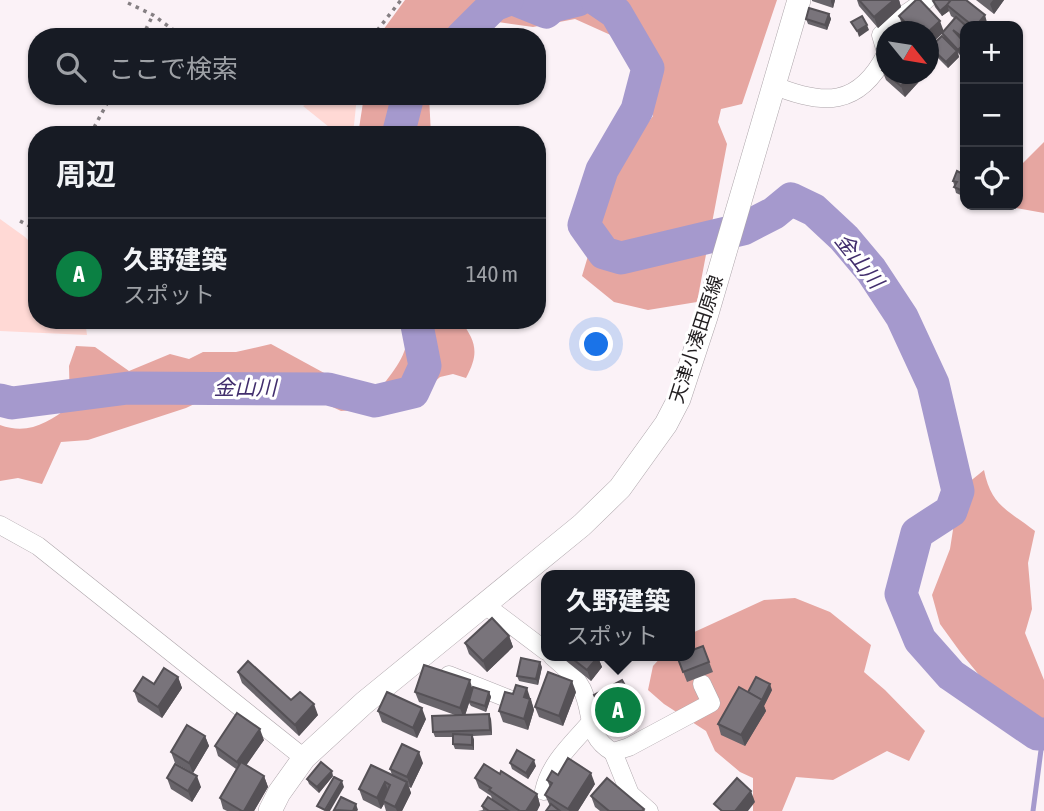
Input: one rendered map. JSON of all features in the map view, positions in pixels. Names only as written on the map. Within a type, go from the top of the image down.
[{"type":"main road","name":"天津小湊田原線","points":[[270,811],[279,793],[304,758],[356,710],[582,525],[620,488],[666,424],[679,399],[799,0]]},
{"type":"street","points":[[897,21],[926,0]]},
{"type":"street","points":[[774,85],[824,101],[853,93],[876,71]]},
{"type":"street","points":[[0,525],[38,546],[304,758]]},
{"type":"street","points":[[485,605],[541,647]]},
{"type":"street","points":[[417,661],[509,699]]},
{"type":"street","points":[[558,661],[576,677],[587,699],[598,741],[613,752],[630,794],[649,811]]},
{"type":"street","points":[[613,752],[713,707],[702,684]]},
{"type":"street","points":[[544,791],[557,760],[591,722]]},
{"type":"path","points":[[379,28],[401,0]]},
{"type":"path","points":[[128,3],[153,15],[171,28]]},
{"type":"path","points":[[146,28],[153,15]]},
{"type":"path","points":[[95,126],[106,105]]},
{"type":"path","points":[[20,222],[28,226]]},
{"type":"shaded area","points":[[405,0],[777,0],[742,104],[721,109],[718,122],[727,144],[697,302],[648,310],[614,302],[582,276],[594,236],[595,210],[633,142],[653,116],[635,60],[624,41],[575,19],[533,27],[484,20],[481,28],[385,28]]},
{"type":"shaded area","points":[[356,105],[354,125],[328,126],[303,106]]},
{"type":"shaded area","points":[[363,105],[429,105],[431,126],[359,126]]},
{"type":"shaded area","points":[[1044,142],[1044,213],[1023,209],[1023,163]]},
{"type":"shaded area","points":[[0,219],[28,240],[28,329],[86,329],[87,335],[0,331]]},
{"type":"shaded area","points":[[408,329],[466,329],[473,342],[474,355],[466,378],[453,374],[440,377],[410,404],[392,408],[341,411],[309,396],[284,399],[211,396],[186,408],[88,440],[61,442],[42,484],[18,478],[0,481],[0,425],[20,429],[37,426],[70,406],[69,366],[76,346],[95,347],[129,371],[170,354],[189,359],[203,352],[236,352],[271,344],[326,374],[364,384],[383,385],[403,355]]},
{"type":"shaded area","points":[[984,470],[996,500],[1035,531],[1028,563],[1032,609],[1025,633],[1044,680],[1044,741],[1026,732],[961,653],[940,624],[932,595],[950,549],[957,504],[968,483]]},
{"type":"shaded area","points":[[795,598],[830,612],[871,645],[864,672],[925,731],[909,761],[887,751],[833,780],[796,777],[782,811],[753,811],[753,778],[740,772],[715,751],[706,731],[664,704],[648,690],[653,666],[658,661],[695,661],[695,632],[764,600]]},
{"type":"building","points":[[859,0],[894,0],[874,17]]},
{"type":"building","points":[[916,0],[920,0],[940,21],[904,21],[899,16]]},
{"type":"building","points":[[951,0],[940,11],[933,1]]},
{"type":"building","points":[[951,0],[966,0],[985,15],[980,21],[967,21],[947,5]]},
{"type":"building","points":[[809,8],[829,14],[825,25],[806,19]]},
{"type":"building","points":[[862,16],[867,25],[857,31],[851,22]]},
{"type":"building","points":[[956,17],[960,21],[960,35],[953,30],[960,38],[960,48],[958,50],[942,33]]},
{"type":"building","points":[[942,36],[957,51],[946,62],[939,55],[939,39]]},
{"type":"building","points":[[957,171],[960,172],[960,190],[954,187],[957,182],[953,181]]},
{"type":"building","points":[[492,618],[509,636],[483,661],[465,643]]},
{"type":"building","points":[[703,646],[709,662],[683,672],[679,661],[695,661],[695,649]]},
{"type":"building","points":[[521,658],[540,662],[536,679],[517,676]]},
{"type":"building","points":[[248,661],[291,700],[300,692],[314,704],[295,725],[238,672]]},
{"type":"building","points":[[575,661],[595,661],[587,670]]},
{"type":"building","points":[[424,665],[470,680],[460,708],[415,692]]},
{"type":"building","points":[[164,668],[178,677],[158,707],[134,691],[143,677],[154,684]]},
{"type":"building","points":[[548,672],[572,681],[559,716],[535,707]]},
{"type":"building","points":[[756,677],[770,684],[762,700],[748,692]]},
{"type":"building","points":[[622,680],[635,704],[606,719],[594,695]]},
{"type":"building","points":[[516,685],[527,688],[524,697],[530,699],[524,719],[499,711],[505,692],[513,694]]},
{"type":"building","points":[[473,687],[489,692],[485,706],[469,701]]},
{"type":"building","points":[[739,687],[762,700],[741,735],[718,724]]},
{"type":"building","points":[[387,692],[422,708],[413,728],[378,711]]},
{"type":"building","points":[[237,713],[260,729],[237,762],[215,746]]},
{"type":"building","points":[[489,714],[490,730],[433,732],[432,716]]},
{"type":"building","points":[[187,725],[205,736],[189,763],[171,752]]},
{"type":"building","points":[[453,734],[472,735],[472,745],[453,744]]},
{"type":"building","points":[[402,744],[419,752],[407,777],[390,769]]},
{"type":"building","points":[[517,750],[534,760],[526,773],[510,763]]},
{"type":"building","points":[[568,758],[591,773],[568,809],[545,795],[552,783],[547,780],[552,771],[558,775]]},
{"type":"building","points":[[241,762],[264,776],[244,811],[220,798]]},
{"type":"building","points":[[321,762],[332,771],[317,787],[307,779]]},
{"type":"building","points":[[175,764],[197,776],[188,791],[167,778]]},
{"type":"building","points":[[484,764],[500,774],[501,771],[537,794],[526,811],[520,811],[475,778]]},
{"type":"building","points":[[371,765],[407,782],[395,807],[383,801],[390,785],[385,782],[377,798],[359,789]]},
{"type":"building","points":[[334,777],[342,781],[325,810],[317,806]]},
{"type":"building","points":[[607,778],[644,809],[609,811],[591,796]]},
{"type":"building","points":[[737,778],[751,791],[735,811],[722,811],[714,804]]},
{"type":"building","points":[[341,797],[356,804],[353,811],[334,810]]},
{"type":"building","points":[[488,797],[509,811],[489,811],[482,806]]},
{"type":"building","points":[[551,804],[560,811],[546,811]]},
{"type":"waterway","name":"金山川","points":[[471,28],[494,5],[507,0]]},
{"type":"waterway","name":"金山川","points":[[516,0],[546,12],[553,6],[578,0]]},
{"type":"waterway","name":"金山川","points":[[597,0],[616,13],[648,68],[637,110],[602,170],[584,225],[604,253],[621,258],[743,229],[774,213],[791,199],[814,210],[844,238],[871,270],[902,317],[933,384],[958,491],[951,511],[917,533],[901,594],[920,640],[951,675],[1037,734],[1044,734]]},
{"type":"waterway","name":"金山川","points":[[400,126],[406,105]]},
{"type":"waterway","name":"金山川","points":[[0,400],[12,403],[128,388],[328,389],[375,401],[413,392],[425,366],[418,329]]},
{"type":"waterway","points":[[1033,811],[1041,750],[1037,734]]},
{"type":"place","name":"久野建築","points":[[618,710]]}]
